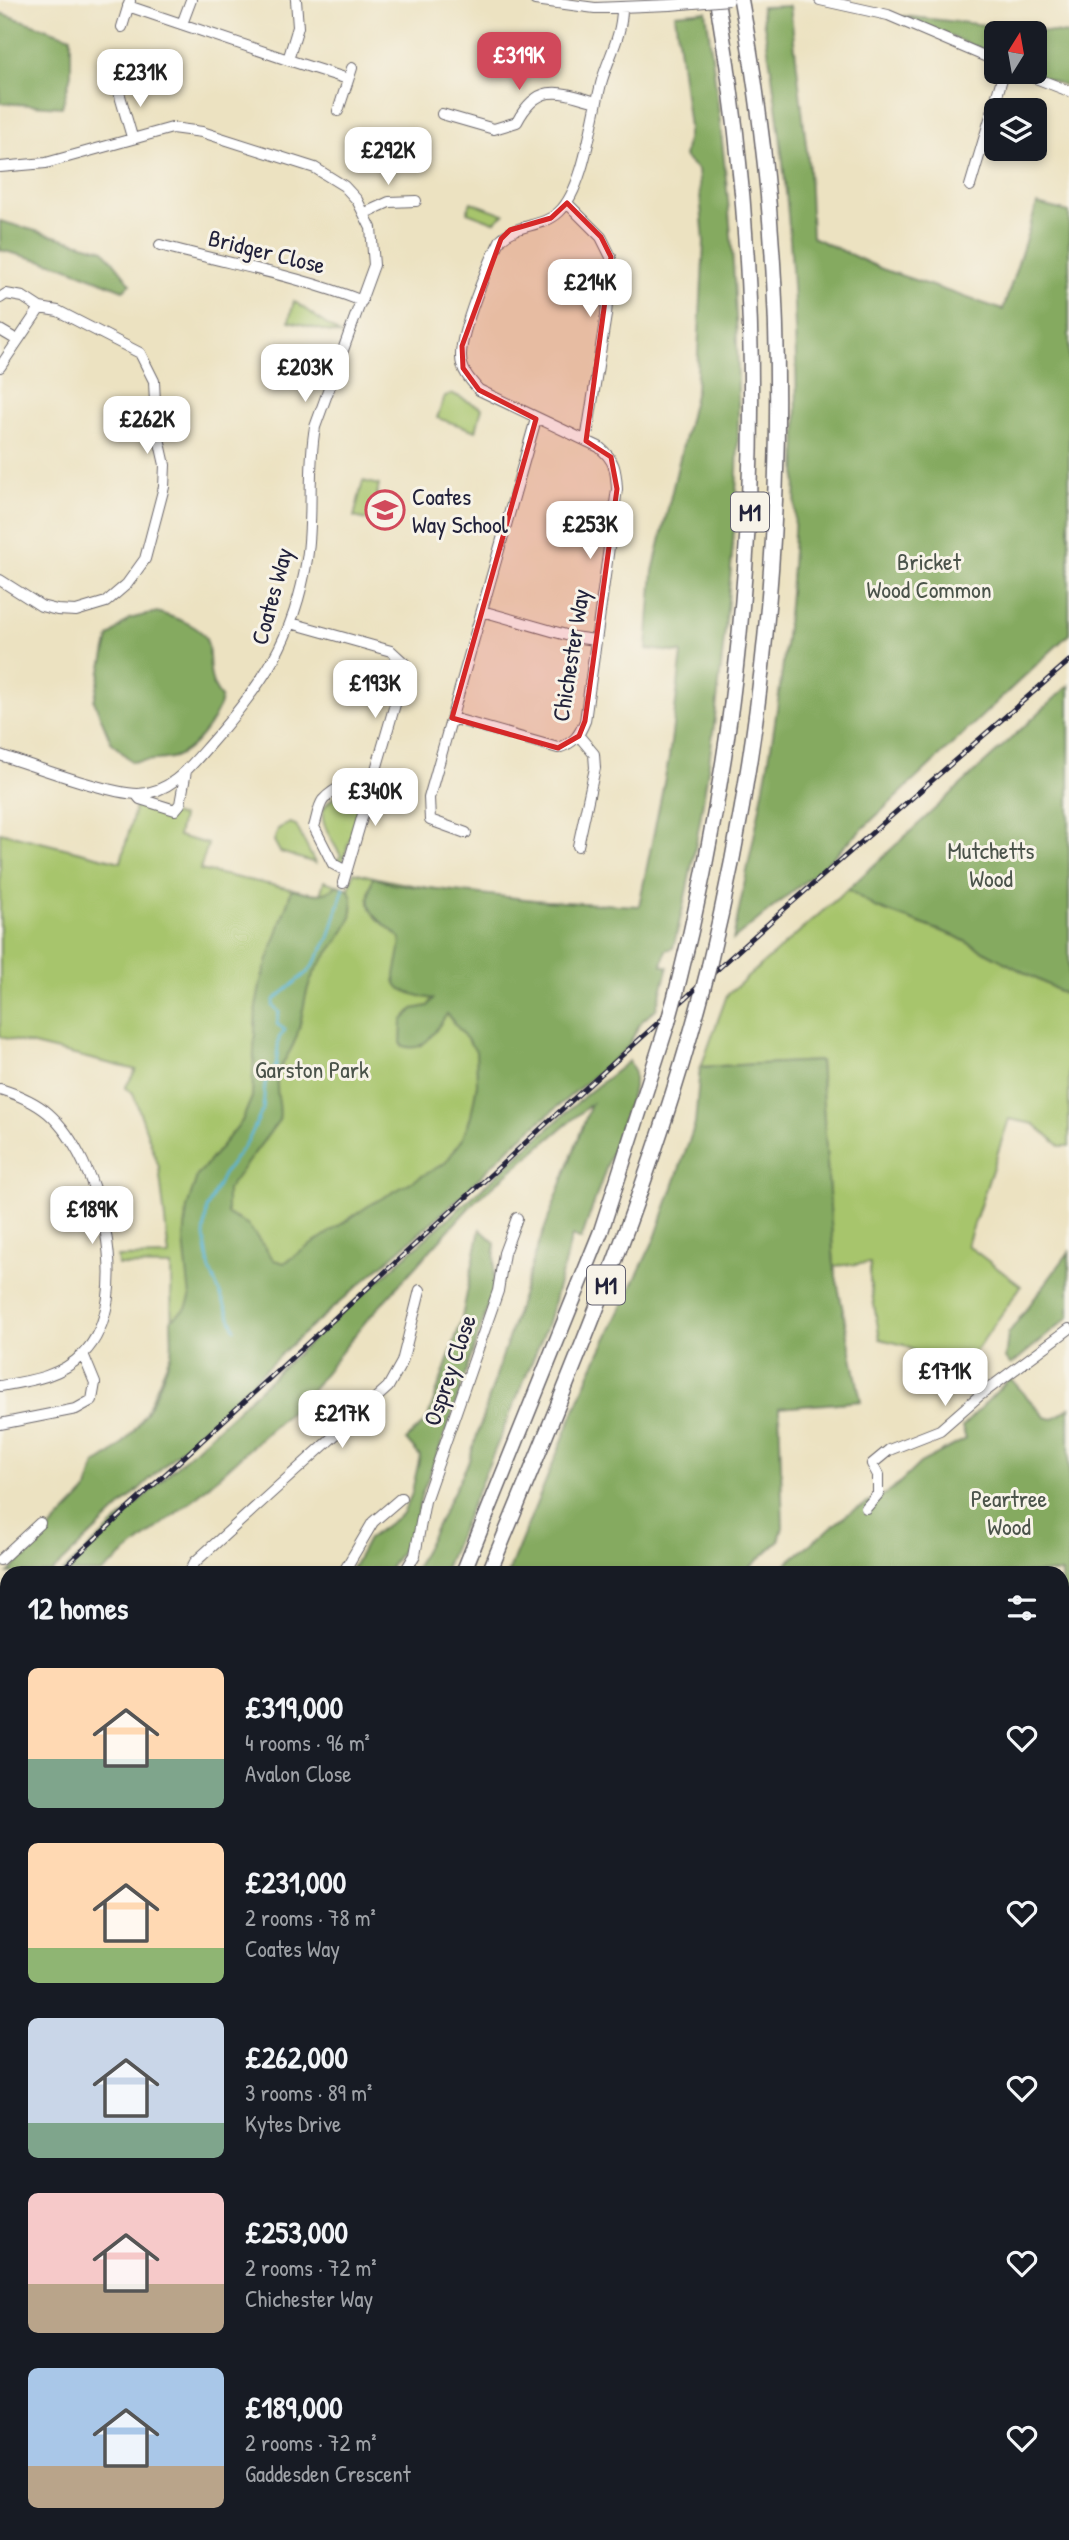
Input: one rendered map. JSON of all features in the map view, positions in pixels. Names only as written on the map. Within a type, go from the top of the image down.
[{"type":"highway","name":"M1","points":[[466,1566],[601,1231],[668,1022],[706,867],[731,722],[750,508],[753,403],[748,256],[733,94],[718,0]]},
{"type":"highway","name":"M1","points":[[492,1566],[626,1235],[661,1134],[709,966],[738,833],[755,725],[774,509],[774,295],[756,92],[741,0]]},
{"type":"street","points":[[183,24],[191,0]]},
{"type":"street","points":[[288,60],[298,27],[296,0]]},
{"type":"street","points":[[535,0],[622,8],[729,0]]},
{"type":"street","points":[[821,0],[888,15],[984,56]]},
{"type":"street","points":[[122,27],[129,3],[183,24],[348,79]]},
{"type":"street","points":[[586,440],[605,324],[611,257],[601,237],[567,203],[575,184],[609,58],[621,32],[622,8]]},
{"type":"street","points":[[338,111],[352,68]]},
{"type":"street","points":[[1047,82],[1069,91]]},
{"type":"street","points":[[970,186],[1000,84]]},
{"type":"street","points":[[118,89],[132,137]]},
{"type":"street","points":[[442,114],[494,129],[517,122],[534,98],[547,92],[565,93],[596,102]]},
{"type":"street","name":"Coates Way","points":[[0,167],[46,163],[164,129],[190,129],[290,160],[331,176],[357,200],[365,213],[371,228],[374,257],[362,301],[314,427],[307,558],[291,623],[263,681],[186,771],[164,788],[136,794],[122,793],[0,755]]},
{"type":"street","points":[[365,213],[389,202],[416,201]]},
{"type":"street","name":"Chichester Way","points":[[452,718],[550,747],[570,744],[579,736],[589,701],[617,489],[616,468],[611,457],[586,440],[536,419],[479,390],[463,368],[462,346],[501,239],[510,230],[551,218],[567,203]]},
{"type":"street","name":"Bridger Close","points":[[160,245],[234,266],[307,280],[362,301]]},
{"type":"street","points":[[0,298],[6,293],[15,294],[40,308],[58,311],[140,354],[154,381],[156,425],[165,465],[164,487],[145,558],[127,584],[106,602],[76,611],[57,610],[41,606],[0,580]]},
{"type":"street","points":[[0,367],[40,308]]},
{"type":"street","points":[[0,330],[17,340]]},
{"type":"street","points":[[466,833],[430,820],[428,807],[536,419]]},
{"type":"street","points":[[482,611],[573,637],[595,640]]},
{"type":"street","points":[[291,623],[391,651],[404,663],[343,883]]},
{"type":"street","name":"Chichester Way","points":[[578,846],[595,768],[594,754],[579,736]]},
{"type":"street","points":[[136,794],[149,802],[175,810],[186,784],[186,771]]},
{"type":"street","points":[[346,871],[333,864],[314,827],[322,802],[328,796],[361,777],[374,777]]},
{"type":"street","points":[[0,1089],[47,1112],[72,1143],[98,1195],[109,1254],[109,1276],[98,1329],[83,1354],[44,1378],[0,1386]]},
{"type":"street","name":"Osprey Close","points":[[408,1566],[415,1555],[425,1501],[498,1291],[504,1253],[517,1219]]},
{"type":"street","points":[[193,1566],[388,1387],[402,1362],[420,1290]]},
{"type":"street","points":[[866,1508],[878,1494],[878,1475],[872,1464],[888,1450],[940,1430],[979,1396],[1069,1329]]},
{"type":"street","points":[[0,1424],[76,1409],[92,1400],[95,1383],[83,1354]]},
{"type":"street","points":[[347,1566],[373,1522],[401,1498]]},
{"type":"street","points":[[0,1560],[40,1523]]},
{"type":"highlighted area","points":[[567,203],[601,237],[611,257],[586,441],[611,457],[617,489],[585,721],[579,736],[558,748],[452,718],[536,419],[479,390],[463,368],[462,346],[501,239],[510,230],[551,218]]},
{"type":"green space","name":"Bricket Wood Common","points":[[790,6],[809,169],[812,237],[882,269],[1003,310],[1037,204],[1069,212],[1069,634],[820,869],[733,940],[775,722],[793,546],[796,364],[792,273],[775,94],[761,7]]},
{"type":"green space","points":[[706,11],[725,169],[734,274],[738,433],[736,498],[725,628],[705,789],[681,917],[673,948],[666,950],[662,965],[668,967],[656,1009],[641,1022],[627,1048],[511,1146],[455,1202],[295,1341],[58,1566],[15,1566],[86,1492],[95,1464],[110,1455],[134,1431],[159,1386],[171,1353],[171,1320],[186,1308],[190,1298],[184,1240],[187,1208],[197,1176],[242,1121],[252,1097],[256,1007],[261,981],[292,889],[321,893],[337,885],[349,889],[352,914],[342,935],[309,983],[297,1035],[279,1071],[279,1120],[227,1190],[227,1214],[247,1224],[274,1260],[284,1263],[368,1206],[445,1163],[462,1140],[471,1116],[477,1084],[476,1051],[447,1014],[423,1044],[416,1047],[401,1045],[402,1021],[413,1009],[428,1006],[433,999],[404,991],[395,981],[401,939],[373,914],[369,890],[373,877],[393,884],[543,901],[639,906],[669,758],[682,653],[647,649],[653,571],[696,390],[704,242],[698,170],[684,157],[689,128],[675,14]]},
{"type":"green space","points":[[0,13],[71,37],[71,74],[62,107],[0,103]]},
{"type":"green space","points":[[903,16],[984,25],[984,51]]},
{"type":"green space","points":[[1047,32],[1069,34],[1069,87],[1047,79]]},
{"type":"green space","points":[[471,202],[504,214],[494,222],[467,212]]},
{"type":"green space","points":[[0,221],[104,250],[131,284],[123,290],[63,266],[0,250]]},
{"type":"green space","points":[[294,301],[341,335],[289,321]]},
{"type":"green space","points":[[453,394],[482,408],[476,431],[437,418],[445,396]]},
{"type":"green space","points":[[363,481],[379,485],[371,521],[354,517]]},
{"type":"green space","points":[[157,612],[187,623],[203,634],[208,647],[212,680],[221,697],[215,715],[203,734],[179,755],[162,760],[132,762],[111,742],[94,701],[109,637],[129,619]]},
{"type":"green space","name":"Mutchetts Wood","points":[[1069,685],[1069,996],[955,936],[875,907],[848,889]]},
{"type":"green space","points":[[360,781],[365,781],[367,785],[342,864],[336,861],[341,856],[326,829],[323,811],[334,797]]},
{"type":"green space","name":"Garston Park","points":[[136,804],[182,817],[178,836],[208,844],[200,870],[320,895],[324,881],[349,889],[354,872],[460,892],[639,907],[629,1014],[142,1422],[172,1351],[171,1266],[118,1265],[117,1257],[169,1256],[159,1167],[133,1093],[125,1088],[136,1070],[0,1037],[0,832],[121,862]]},
{"type":"green space","points":[[289,823],[296,825],[315,863],[280,852],[274,841],[278,829]]},
{"type":"green space","points":[[848,889],[875,907],[955,936],[1069,996],[1069,1146],[1060,1146],[1034,1124],[1009,1119],[967,1245],[1021,1286],[978,1348],[956,1374],[904,1345],[880,1339],[870,1282],[870,1263],[834,1266],[820,1061],[701,1067],[727,995]]},
{"type":"green space","points":[[629,1061],[634,1071],[634,1088],[581,1240],[572,1236],[547,1326],[446,1566],[416,1566],[468,1463],[537,1249],[591,1104],[475,1201],[366,1321],[305,1398],[195,1498],[110,1566],[70,1566],[311,1341],[588,1093]]},
{"type":"green space","points":[[820,1061],[834,1266],[861,1401],[779,1408],[783,1527],[779,1541],[752,1566],[511,1566],[590,1373],[655,1238],[695,1124],[700,1067]]},
{"type":"green space","points":[[480,1229],[495,1243],[493,1291],[446,1432],[421,1496],[414,1531],[392,1566],[354,1566],[368,1539],[403,1513],[411,1496],[420,1456],[406,1440],[427,1420],[461,1322]]},
{"type":"green space","points":[[1069,1252],[1069,1317],[1011,1365],[1005,1359],[1008,1334]]},
{"type":"green space","name":"Peartree Wood","points":[[1010,1378],[1045,1417],[1053,1419],[1069,1408],[1069,1566],[785,1566],[849,1513],[891,1491],[920,1463],[966,1439],[962,1427]]},
{"type":"waterway","points":[[235,1329],[210,1270],[204,1236],[207,1208],[223,1175],[249,1139],[263,1109],[265,1083],[276,1066],[279,1038],[285,1030],[277,1024],[279,1012],[273,1006],[274,1000],[310,970],[329,938],[344,887]]},
{"type":"railway","points":[[66,1566],[549,1121],[780,913],[1069,661]]},
{"type":"place","name":"Coates Way School","points":[[385,510]]}]
